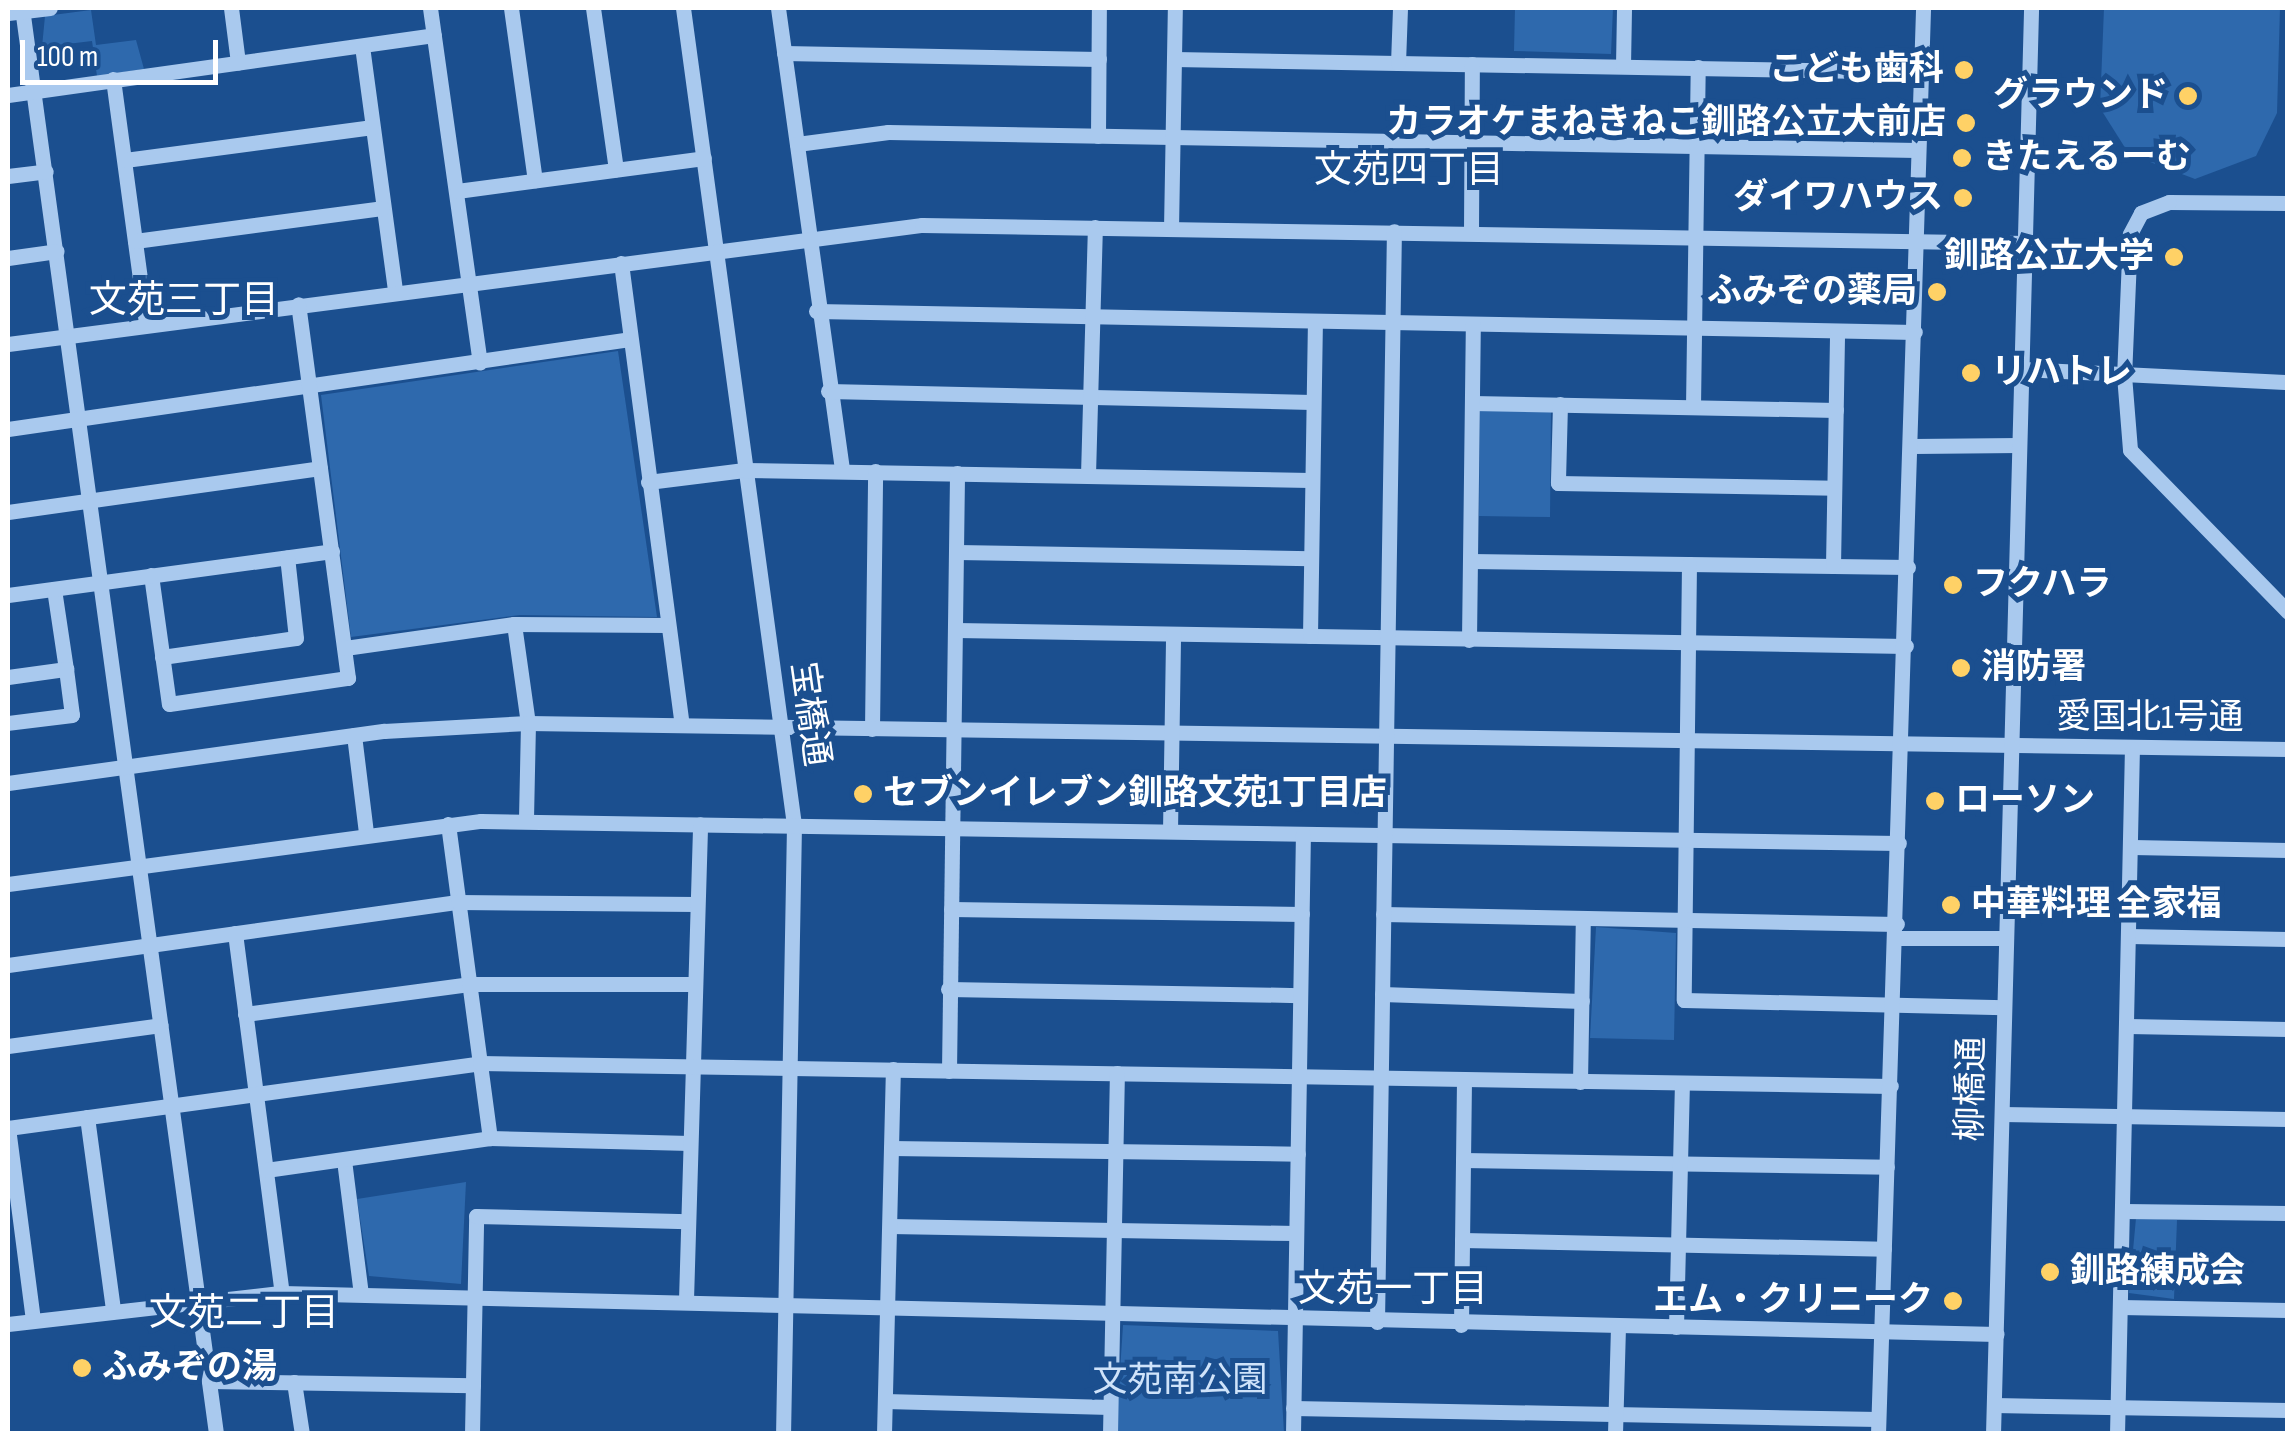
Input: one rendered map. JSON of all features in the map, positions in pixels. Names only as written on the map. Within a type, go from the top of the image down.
[{"type":"street","points":[[50,8],[18,10],[46,171],[216,1434]]},
{"type":"street","points":[[231,8],[238,63]]},
{"type":"street","points":[[430,8],[480,362]]},
{"type":"street","points":[[511,8],[535,180]]},
{"type":"street","points":[[592,8],[616,169]]},
{"type":"street","name":"宝橋通","points":[[683,8],[794,825],[794,1068],[783,1434]]},
{"type":"street","points":[[778,8],[810,233],[816,311],[842,471]]},
{"type":"street","points":[[1098,136],[1100,8]]},
{"type":"street","points":[[1171,228],[1175,8]]},
{"type":"street","points":[[1398,63],[1400,8]]},
{"type":"street","points":[[1622,66],[1624,8]]},
{"type":"street","points":[[1293,1408],[1616,1414],[1878,1426],[1904,743],[1923,8]]},
{"type":"street","name":"柳橋通","points":[[1993,1434],[2031,8]]},
{"type":"street","points":[[8,95],[434,35]]},
{"type":"street","points":[[362,46],[395,291]]},
{"type":"street","points":[[784,53],[1098,59]]},
{"type":"street","points":[[1174,59],[1922,72]]},
{"type":"street","points":[[1470,233],[1472,64]]},
{"type":"street","points":[[1693,407],[1698,67]]},
{"type":"street","points":[[113,80],[146,324]]},
{"type":"street","points":[[125,160],[372,127]]},
{"type":"street","points":[[797,144],[888,132],[1917,150]]},
{"type":"street","points":[[456,191],[704,158]]},
{"type":"street","points":[[8,176],[46,171]]},
{"type":"street","points":[[2288,203],[2169,202],[2140,213],[2130,234],[2124,375],[2130,450],[2288,612]]},
{"type":"street","points":[[135,241],[382,208]]},
{"type":"street","points":[[8,344],[810,233],[1095,227],[2026,242]]},
{"type":"street","points":[[1088,475],[1087,397],[1094,318],[1095,227]]},
{"type":"street","points":[[1376,1322],[1394,232]]},
{"type":"street","points":[[8,258],[57,251]]},
{"type":"street","points":[[621,262],[682,725]]},
{"type":"street","points":[[150,575],[169,704],[348,678],[298,304]]},
{"type":"street","points":[[816,311],[1915,332]]},
{"type":"street","points":[[1310,636],[1315,322]]},
{"type":"street","points":[[1469,640],[1473,324]]},
{"type":"street","points":[[1833,566],[1837,331]]},
{"type":"street","points":[[8,428],[310,389],[630,338]]},
{"type":"street","points":[[2021,368],[2287,382]]},
{"type":"street","points":[[828,391],[1312,402]]},
{"type":"street","points":[[1472,402],[1836,410]]},
{"type":"street","points":[[1560,404],[1558,483],[1834,488]]},
{"type":"street","points":[[1913,446],[2019,446]]},
{"type":"street","points":[[8,512],[320,468]]},
{"type":"street","points":[[648,482],[744,470],[1310,480]]},
{"type":"street","points":[[872,729],[875,471]]},
{"type":"street","points":[[949,1071],[957,473]]},
{"type":"street","points":[[8,595],[332,551]]},
{"type":"street","points":[[957,552],[1310,558]]},
{"type":"street","points":[[162,657],[296,638],[287,557]]},
{"type":"street","points":[[1470,561],[1908,567]]},
{"type":"street","points":[[1689,564],[1684,1000],[2004,1007]]},
{"type":"street","points":[[8,724],[72,715],[54,588]]},
{"type":"street","points":[[345,648],[514,624],[667,624]]},
{"type":"street","points":[[514,624],[528,724],[526,821]]},
{"type":"street","points":[[956,630],[1906,646]]},
{"type":"street","points":[[1170,831],[1173,634]]},
{"type":"street","points":[[8,676],[66,669]]},
{"type":"street","name":"愛国北1号通","points":[[8,783],[354,735],[528,724],[2288,749]]},
{"type":"street","points":[[354,735],[366,833]]},
{"type":"street","points":[[2117,1434],[2132,749]]},
{"type":"street","points":[[8,884],[366,833],[526,821],[1899,843]]},
{"type":"street","points":[[448,824],[490,1138]]},
{"type":"street","points":[[686,1300],[700,824]]},
{"type":"street","points":[[1293,1434],[1303,834]]},
{"type":"street","points":[[2132,847],[2288,850]]},
{"type":"street","points":[[8,965],[458,902],[697,904]]},
{"type":"street","points":[[951,909],[1302,914]]},
{"type":"street","points":[[1383,914],[1684,920],[2006,938]]},
{"type":"street","points":[[1580,1082],[1583,918]]},
{"type":"street","points":[[235,933],[282,1292]]},
{"type":"street","points":[[2129,936],[2288,939]]},
{"type":"street","points":[[244,1014],[469,984],[695,984]]},
{"type":"street","points":[[948,989],[1300,995]]},
{"type":"street","points":[[1382,994],[1582,1001]]},
{"type":"street","points":[[8,1046],[160,1025]]},
{"type":"street","points":[[2128,1026],[2288,1028]]},
{"type":"street","points":[[33,1320],[8,1128],[480,1064],[1891,1086]]},
{"type":"street","points":[[884,1434],[892,1070]]},
{"type":"street","points":[[1110,1434],[1117,1073]]},
{"type":"street","points":[[1461,1325],[1464,1080]]},
{"type":"street","points":[[1676,1328],[1682,1083]]},
{"type":"street","points":[[2002,1114],[2288,1120]]},
{"type":"street","points":[[87,1117],[113,1308]]},
{"type":"street","points":[[266,1170],[490,1138],[690,1143]]},
{"type":"street","points":[[891,1148],[1298,1154]]},
{"type":"street","points":[[344,1160],[361,1294]]},
{"type":"street","points":[[1463,1160],[1887,1166]]},
{"type":"street","points":[[2124,1210],[2288,1213]]},
{"type":"street","points":[[472,1434],[476,1216],[688,1222]]},
{"type":"street","points":[[890,1226],[1296,1233]]},
{"type":"street","points":[[1462,1240],[1884,1249]]},
{"type":"street","points":[[8,1324],[198,1297],[282,1292],[786,1302],[1461,1325],[1996,1334]]},
{"type":"street","points":[[2120,1307],[2288,1310]]},
{"type":"street","points":[[1616,1434],[1618,1327]]},
{"type":"street","points":[[209,1381],[473,1386]]},
{"type":"street","points":[[294,1382],[302,1434]]},
{"type":"street","points":[[885,1401],[1110,1407]]},
{"type":"street","points":[[1994,1405],[2288,1410]]},
{"type":"green space","points":[[1515,8],[1613,8],[1611,54],[1514,51]]},
{"type":"green space","name":"グラウンド","points":[[2104,8],[2280,8],[2277,113],[2256,156],[2195,179],[2129,154],[2100,108]]},
{"type":"green space","points":[[91,10],[96,45],[136,40],[144,69],[97,76],[92,41],[42,47],[45,16]]},
{"type":"green space","points":[[618,351],[657,617],[520,615],[351,637],[321,395]]},
{"type":"green space","points":[[1480,409],[1551,410],[1550,517],[1479,516]]},
{"type":"green space","points":[[1596,927],[1676,933],[1674,1040],[1590,1038]]},
{"type":"green space","points":[[466,1182],[461,1284],[369,1276],[357,1199]]},
{"type":"green space","points":[[2136,1218],[2177,1220],[2174,1299],[2129,1293]]},
{"type":"green space","name":"文苑南公園","points":[[1123,1325],[1278,1331],[1284,1433],[1116,1434]]},
{"type":"place","name":"こども歯科","points":[[1964,70]]},
{"type":"place","name":"グラウンド","points":[[2188,96]]},
{"type":"place","name":"カラオケまねきねこ釧路公立大前店","points":[[1966,123]]},
{"type":"place","name":"きたえるーむ","points":[[1962,158]]},
{"type":"place","name":"ダイワハウス","points":[[1963,198]]},
{"type":"place","name":"釧路公立大学","points":[[2174,257]]},
{"type":"place","name":"ふみぞの薬局","points":[[1937,292]]},
{"type":"place","name":"リハトレ","points":[[1971,373]]},
{"type":"place","name":"フクハラ","points":[[1953,585]]},
{"type":"place","name":"消防署","points":[[1961,668]]},
{"type":"place","name":"セブンイレブン釧路文苑1丁目店","points":[[863,794]]},
{"type":"place","name":"ローソン","points":[[1935,801]]},
{"type":"place","name":"中華料理 全家福","points":[[1951,905]]},
{"type":"place","name":"釧路練成会","points":[[2050,1272]]},
{"type":"place","name":"エム・クリニーク","points":[[1953,1301]]},
{"type":"place","name":"ふみぞの湯","points":[[82,1368]]},
{"type":"district","name":"文苑四丁目","points":[[1409,171]]},
{"type":"district","name":"文苑三丁目","points":[[184,301]]},
{"type":"district","name":"文苑一丁目","points":[[1393,1290]]},
{"type":"district","name":"文苑二丁目","points":[[244,1314]]}]
